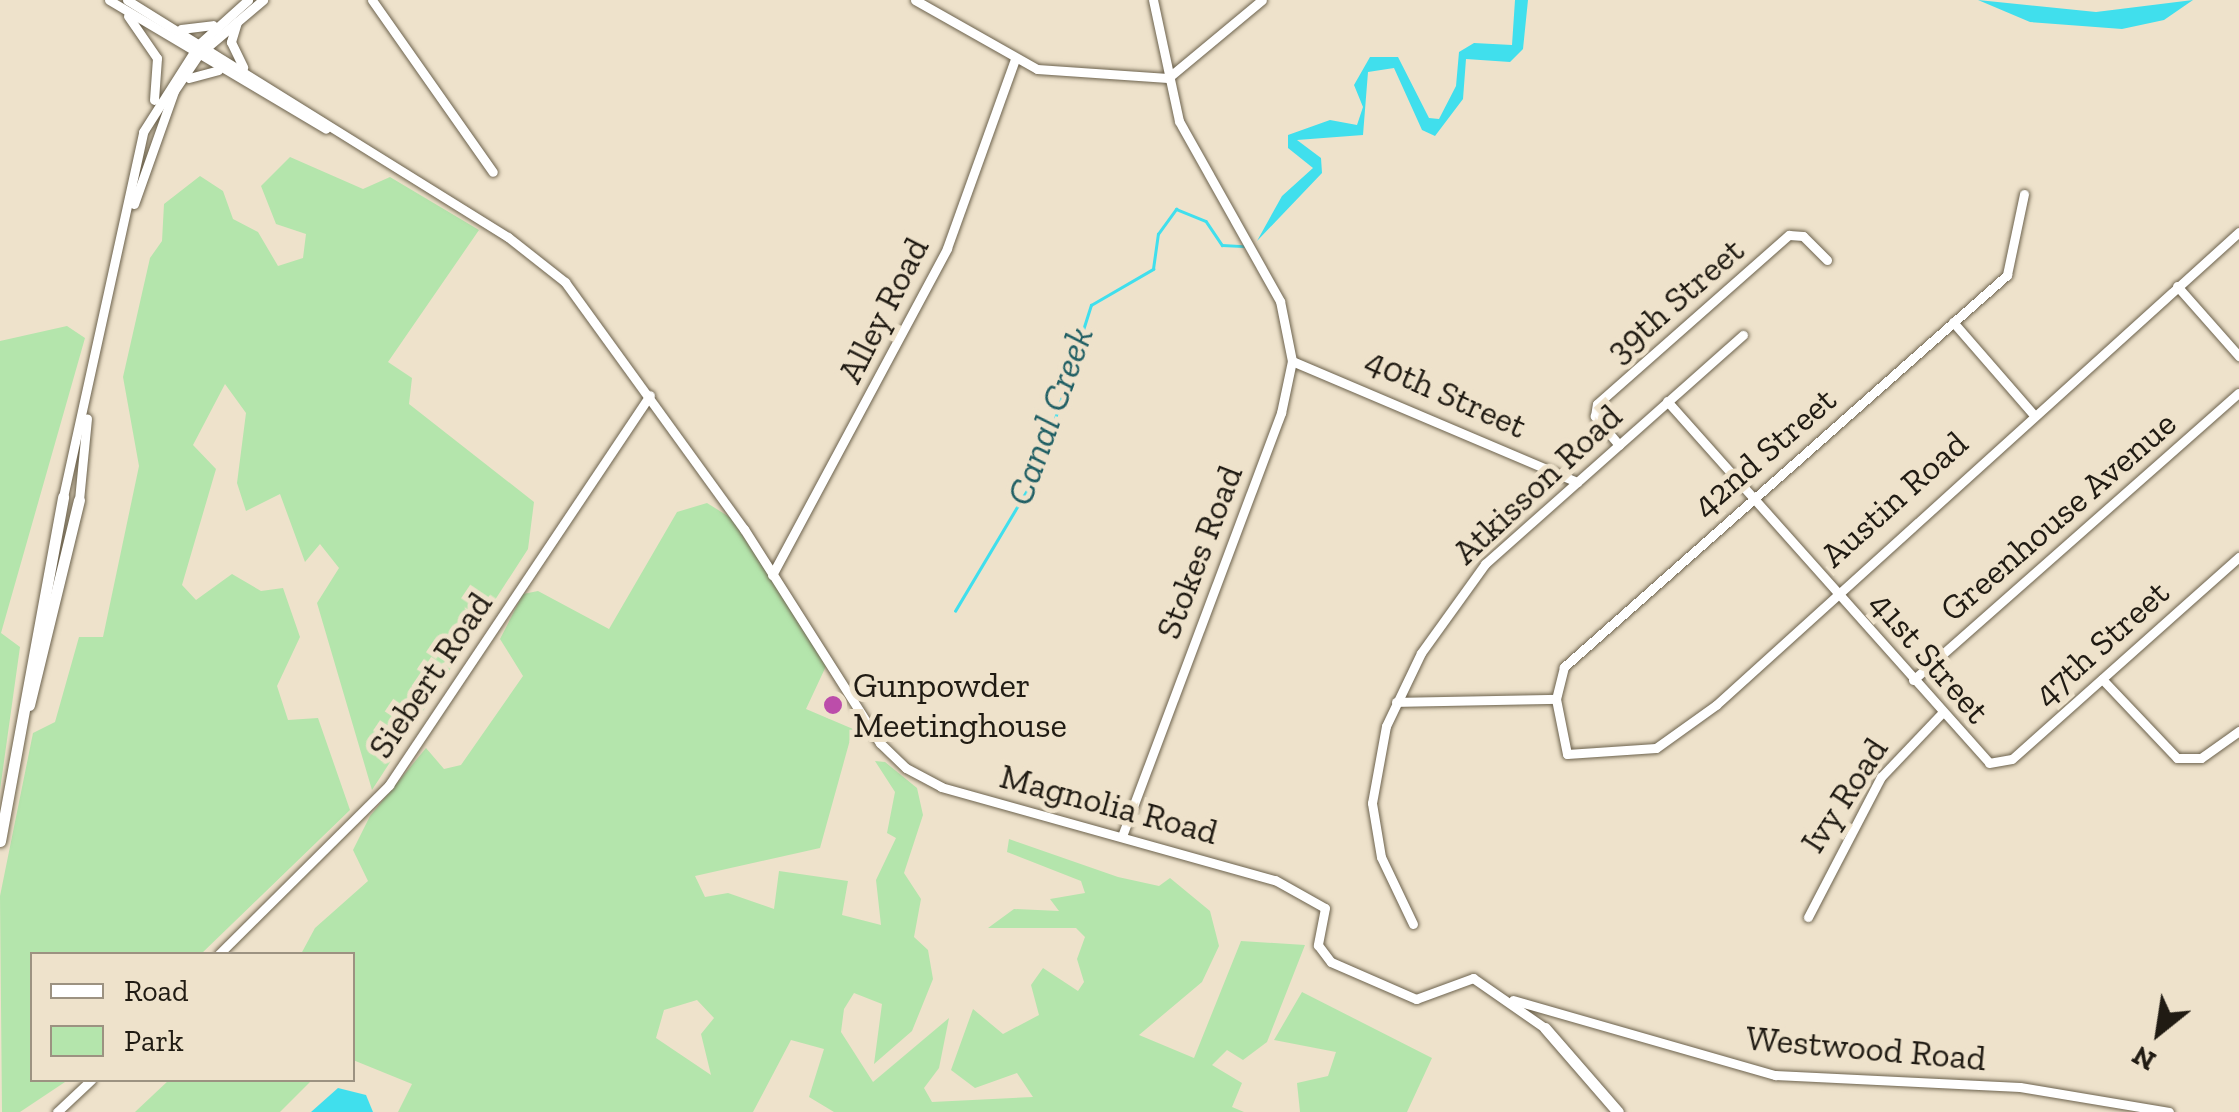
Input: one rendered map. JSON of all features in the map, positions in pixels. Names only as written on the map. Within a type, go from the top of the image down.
[{"type":"main road","points":[[0,841],[61,543],[63,497]]},
{"type":"main road","points":[[61,543],[79,500]]},
{"type":"main road","name":"Magnolia Road","points":[[1545,1028],[1618,1112]]},
{"type":"street","points":[[107,0],[261,87]]},
{"type":"street","points":[[63,497],[87,416],[156,58],[141,28],[107,0]]},
{"type":"street","points":[[127,0],[199,49]]},
{"type":"street","points":[[164,22],[194,32],[248,0]]},
{"type":"street","points":[[120,250],[165,108],[199,49],[263,0]]},
{"type":"street","points":[[372,0],[493,172]]},
{"type":"street","points":[[916,0],[1014,58],[1045,70],[1168,78],[1262,0]]},
{"type":"street","name":"Stokes Road","points":[[1122,836],[1281,414],[1292,361],[1271,284],[1185,131],[1168,78],[1153,0]]},
{"type":"street","points":[[143,132],[199,49],[228,15]]},
{"type":"street","points":[[241,16],[234,53],[261,87]]},
{"type":"street","name":"Alley Road","points":[[772,575],[947,248],[1014,58]]},
{"type":"street","points":[[165,108],[201,68],[261,87]]},
{"type":"street","name":"Magnolia Road","points":[[261,87],[531,252],[583,302],[772,575],[880,743],[906,768],[940,787],[1122,836],[1306,894],[1327,916],[1318,944],[1325,959],[1409,998],[1473,978],[1545,1028]]},
{"type":"street","name":"42nd Street","points":[[1556,699],[1571,658],[2012,268],[2024,194]]},
{"type":"street","name":"Austin Road","points":[[1556,699],[1567,754],[1656,748],[1724,698],[1834,590],[2239,232]]},
{"type":"street","name":"39th Street","points":[[1619,444],[1595,416],[1597,404],[1789,235],[1803,236],[1827,260]]},
{"type":"street","points":[[2177,286],[2239,356]]},
{"type":"street","points":[[1954,322],[2032,413]]},
{"type":"street","name":"Atkisson Road","points":[[1413,924],[1374,822],[1376,762],[1396,702],[1432,632],[1484,564],[1742,334]]},
{"type":"street","name":"40th Street","points":[[1292,361],[1577,482]]},
{"type":"street","name":"Greenhouse Avenue","points":[[1913,680],[2239,393]]},
{"type":"street","name":"Siebert Road","points":[[220,952],[389,785],[650,395]]},
{"type":"street","name":"41st Street","points":[[1667,401],[1942,713],[1996,764]]},
{"type":"street","points":[[79,500],[87,416]]},
{"type":"street","points":[[70,471],[83,474]]},
{"type":"street","name":"47th Street","points":[[1996,764],[2102,679],[2239,557]]},
{"type":"street","points":[[2102,679],[2177,758],[2202,758],[2239,731]]},
{"type":"street","points":[[1396,702],[1556,699]]},
{"type":"street","name":"Ivy Road","points":[[1808,917],[1881,777],[1942,713]]},
{"type":"street","name":"Westwood Road","points":[[1506,998],[1775,1074],[2020,1087],[2170,1112]]},
{"type":"street","points":[[57,1112],[89,1082]]},
{"type":"green space","points":[[290,157],[363,189],[390,177],[479,230],[388,362],[412,378],[409,404],[534,502],[528,549],[372,790],[317,603],[339,568],[320,544],[305,562],[280,494],[246,511],[237,483],[246,413],[225,384],[193,445],[216,469],[182,585],[196,600],[232,574],[261,591],[283,588],[300,637],[277,686],[288,720],[318,718],[350,810],[203,952],[30,952],[30,1082],[65,1082],[20,1112],[2,1112],[0,896],[33,733],[55,722],[79,637],[103,637],[139,466],[123,377],[150,258],[162,241],[164,204],[200,176],[223,191],[233,219],[258,232],[278,266],[303,258],[306,234],[276,224],[261,186]]},
{"type":"green space","points":[[67,326],[85,338],[1,633],[20,647],[0,790],[0,341]]},
{"type":"green space","points":[[707,503],[731,518],[827,664],[806,709],[853,729],[820,848],[695,876],[705,897],[728,893],[774,909],[779,871],[848,881],[842,915],[881,925],[876,880],[896,838],[887,833],[895,792],[875,761],[885,762],[917,788],[923,815],[904,873],[921,899],[914,937],[928,950],[933,979],[912,1031],[874,1064],[882,1004],[854,993],[844,1009],[841,1032],[873,1082],[949,1018],[939,1068],[924,1088],[932,1102],[1033,1097],[1017,1073],[975,1088],[951,1070],[973,1009],[1003,1034],[1039,1015],[1031,985],[1043,968],[1078,991],[1084,982],[1077,959],[1085,937],[1076,928],[988,928],[1014,909],[1059,911],[1050,899],[1085,893],[1081,881],[1007,852],[1009,839],[1118,877],[1159,886],[1170,878],[1210,911],[1219,946],[1202,982],[1139,1035],[1194,1058],[1241,941],[1305,945],[1267,1042],[1243,1060],[1227,1050],[1212,1065],[1242,1083],[1232,1107],[1244,1112],[834,1112],[809,1097],[824,1049],[791,1040],[753,1112],[398,1112],[412,1084],[355,1061],[355,952],[302,952],[315,928],[368,881],[353,850],[370,816],[426,748],[444,769],[461,765],[523,676],[500,639],[523,594],[538,591],[609,629],[677,512]],"holes":[[[697,1000],[714,1018],[701,1034],[711,1075],[656,1038],[664,1010]]]},
{"type":"green space","points":[[1302,992],[1432,1058],[1407,1112],[1300,1112],[1297,1083],[1328,1076],[1336,1052],[1274,1040]]},
{"type":"green space","points":[[167,1082],[310,1082],[280,1112],[135,1112]]},
{"type":"water","points":[[1515,0],[1528,0],[1523,49],[1510,62],[1466,59],[1463,99],[1435,136],[1422,130],[1394,68],[1368,72],[1363,135],[1297,140],[1321,158],[1322,173],[1257,241],[1282,196],[1313,168],[1288,148],[1288,135],[1330,120],[1357,125],[1363,107],[1354,85],[1370,57],[1398,57],[1429,118],[1439,119],[1456,86],[1459,52],[1474,43],[1512,45]]},
{"type":"water","points":[[1978,0],[2096,12],[2193,0],[2164,20],[2122,29],[2030,22]]},
{"type":"water","points":[[338,1088],[366,1095],[373,1112],[311,1112]]},
{"type":"waterway","name":"Canal Creek","points":[[955,611],[1038,472],[1091,305],[1153,269],[1158,234],[1176,209],[1206,221],[1222,245],[1243,246]]},
{"type":"place","name":"Gunpowder Meetinghouse","points":[[833,705]]}]
